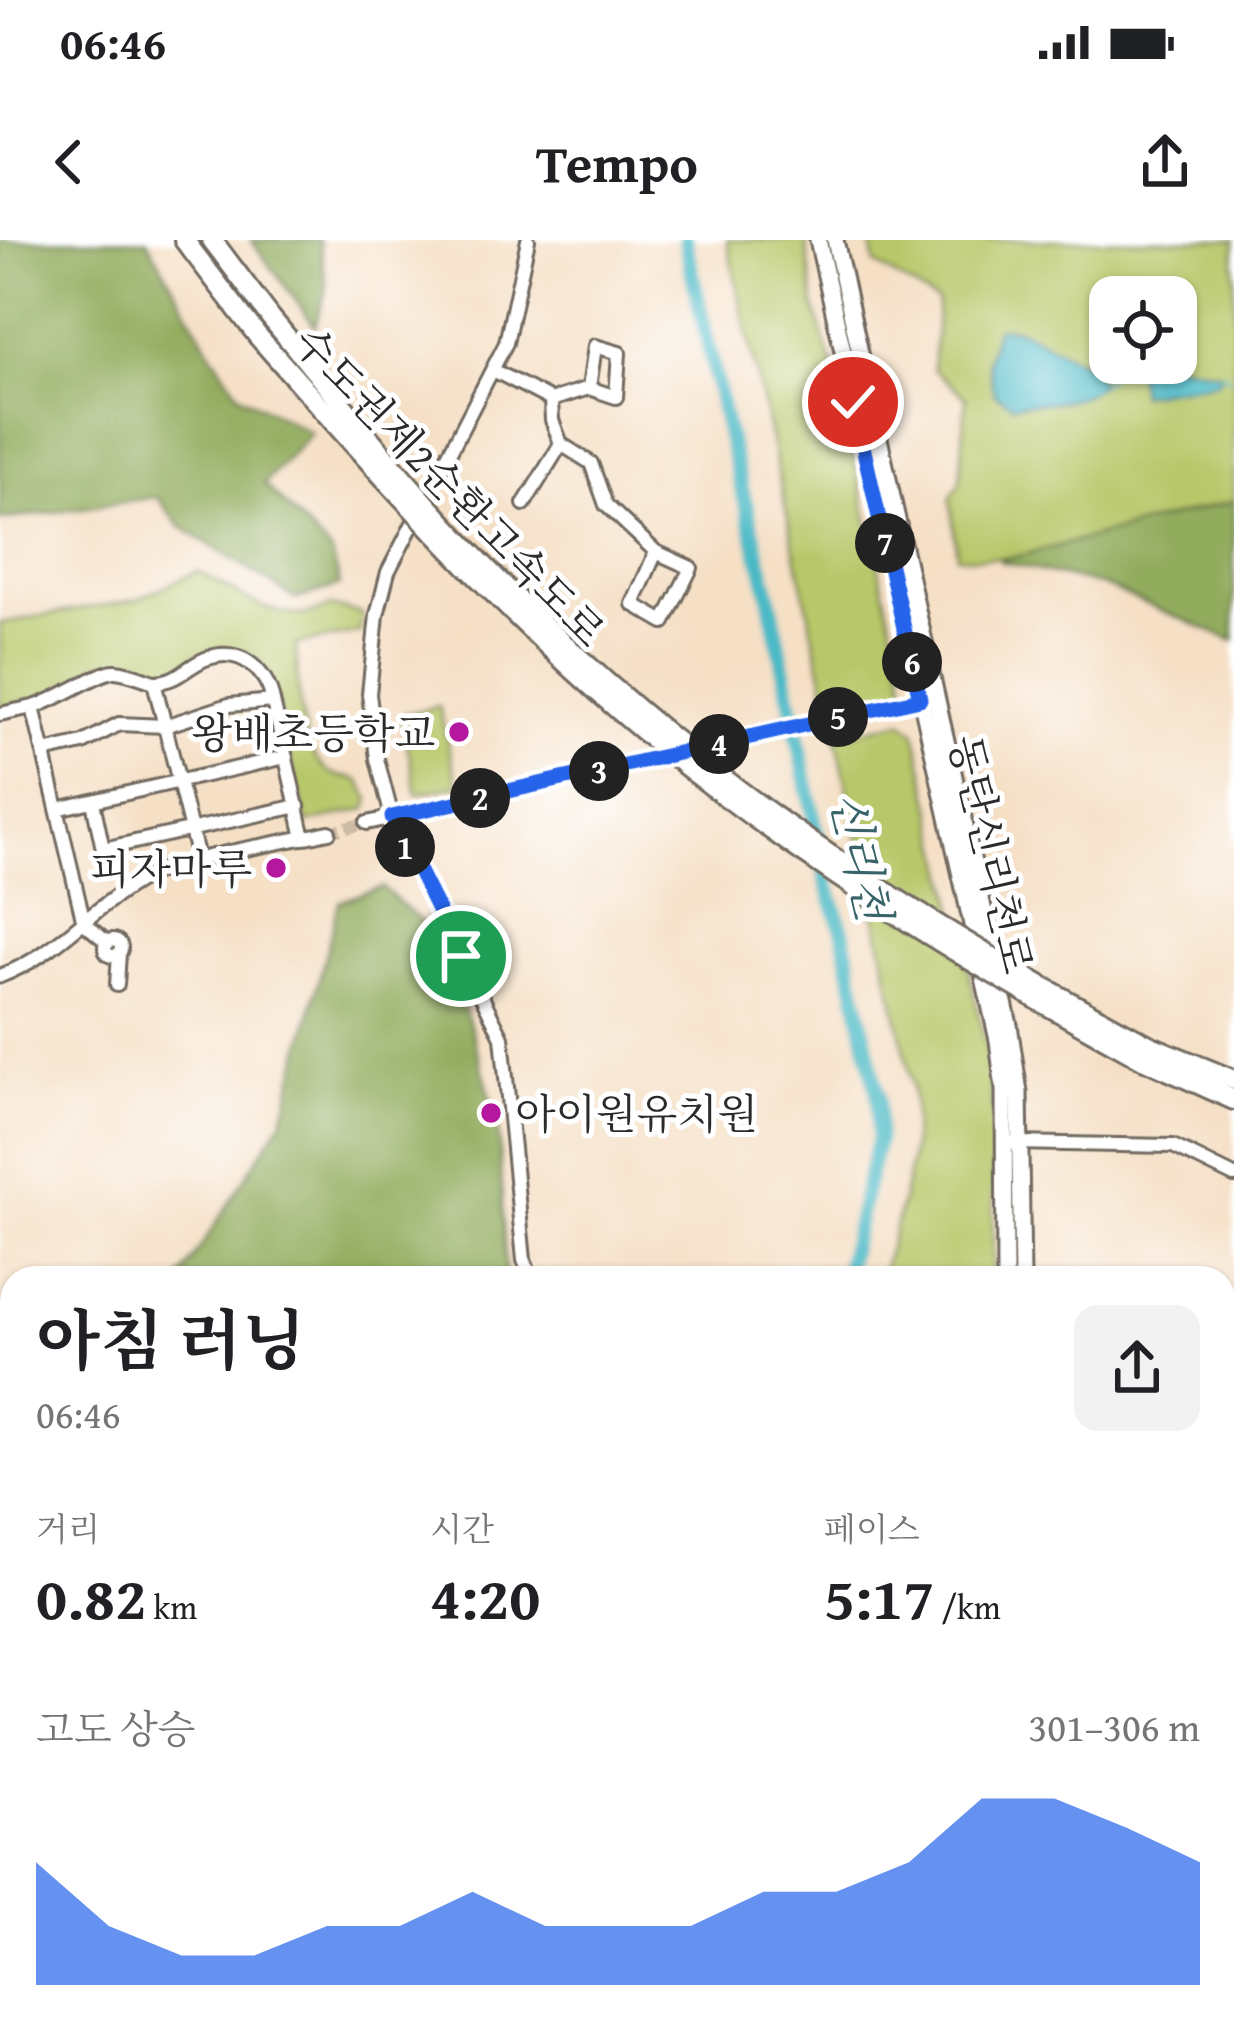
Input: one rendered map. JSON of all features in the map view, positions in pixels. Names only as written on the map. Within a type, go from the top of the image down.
[{"type":"highway","name":"수도권제2순환고속도로","points":[[184,240],[256,335],[461,562],[617,708],[719,792],[954,952],[1234,1100]]},
{"type":"highway","name":"수도권제2순환고속도로","points":[[212,240],[406,481],[471,550],[562,638],[705,763],[817,847],[1146,1052],[1234,1080]]},
{"type":"main road","name":"동탄신리천로","points":[[818,240],[938,739],[1011,1091],[1012,1193],[1005,1266]]},
{"type":"main road","name":"동탄신리천로","points":[[835,240],[918,652]]},
{"type":"main road","name":"동탄신리천로","points":[[1012,1193],[1021,1266]]},
{"type":"street","points":[[526,1266],[502,1037],[392,817],[377,759],[369,694],[376,615],[388,572],[512,325],[528,240]]},
{"type":"street","points":[[493,370],[551,400],[589,388]]},
{"type":"street","points":[[551,400],[561,444],[591,463],[606,505],[656,552],[691,568],[664,622],[634,604],[656,552]]},
{"type":"street","points":[[524,504],[561,444]]},
{"type":"street","points":[[0,714],[54,701],[100,673],[114,670],[154,682],[175,679],[221,655],[256,666],[266,675],[304,838]]},
{"type":"street","points":[[154,682],[199,862]]},
{"type":"street","points":[[367,823],[928,697]]},
{"type":"street","points":[[44,752],[82,743],[119,724],[165,726],[229,705],[273,701]]},
{"type":"street","points":[[33,706],[84,923],[117,949],[117,986]]},
{"type":"street","points":[[57,809],[286,757]]},
{"type":"street","points":[[93,802],[104,849],[298,806]]},
{"type":"street","points":[[0,976],[52,950],[150,875],[329,832]]},
{"type":"street","points":[[1012,1143],[1172,1146],[1234,1176]]},
{"type":"green space","points":[[0,240],[147,240],[240,395],[311,433],[264,484],[332,553],[340,585],[296,599],[180,526],[157,497],[0,520]]},
{"type":"green space","points":[[251,240],[319,240],[327,287],[315,326]]},
{"type":"green space","points":[[727,240],[806,240],[814,305],[835,373],[905,683],[898,692],[829,706]]},
{"type":"green space","points":[[870,240],[1234,240],[1234,503],[1062,551],[992,558],[957,556],[950,498],[960,483],[966,397],[933,369],[938,302],[875,264]]},
{"type":"green space","points":[[1234,501],[1234,641],[1104,586],[999,561]]},
{"type":"green space","points":[[198,571],[280,612],[314,613],[331,606],[363,614],[360,632],[296,645],[300,709],[314,756],[327,770],[359,780],[370,799],[367,809],[307,823],[268,672],[247,653],[220,648],[166,675],[116,661],[98,664],[54,694],[0,707],[0,623],[135,600]]},
{"type":"green space","points":[[439,706],[458,785],[417,794],[401,715]]},
{"type":"green space","points":[[902,721],[915,731],[989,1060],[993,1266],[884,1266],[911,1159],[912,1084],[836,737]]},
{"type":"green space","points":[[382,887],[429,929],[470,1025],[498,1123],[505,1266],[189,1266],[283,1119],[339,902]]},
{"type":"water","points":[[997,327],[1019,329],[1089,366],[1089,384],[1100,384],[1071,399],[1012,405],[994,393],[987,359]]},
{"type":"water","points":[[1197,368],[1222,373],[1217,382],[1140,394],[1138,384],[1197,384]]},
{"type":"waterway","name":"신리천","points":[[685,240],[768,589],[827,883],[843,932],[878,1097],[878,1139],[847,1266]]},
{"type":"waterway","points":[[1222,373],[1229,378]]},
{"type":"tunnel","points":[[329,832],[367,823]]},
{"type":"place","name":"왕배초등학교","points":[[459,732]]},
{"type":"place","name":"피자마루","points":[[276,868]]},
{"type":"place","name":"아이원유치원","points":[[491,1113]]},
{"type":"route","points":[[461,956],[392,817],[920,699],[853,402]]}]
